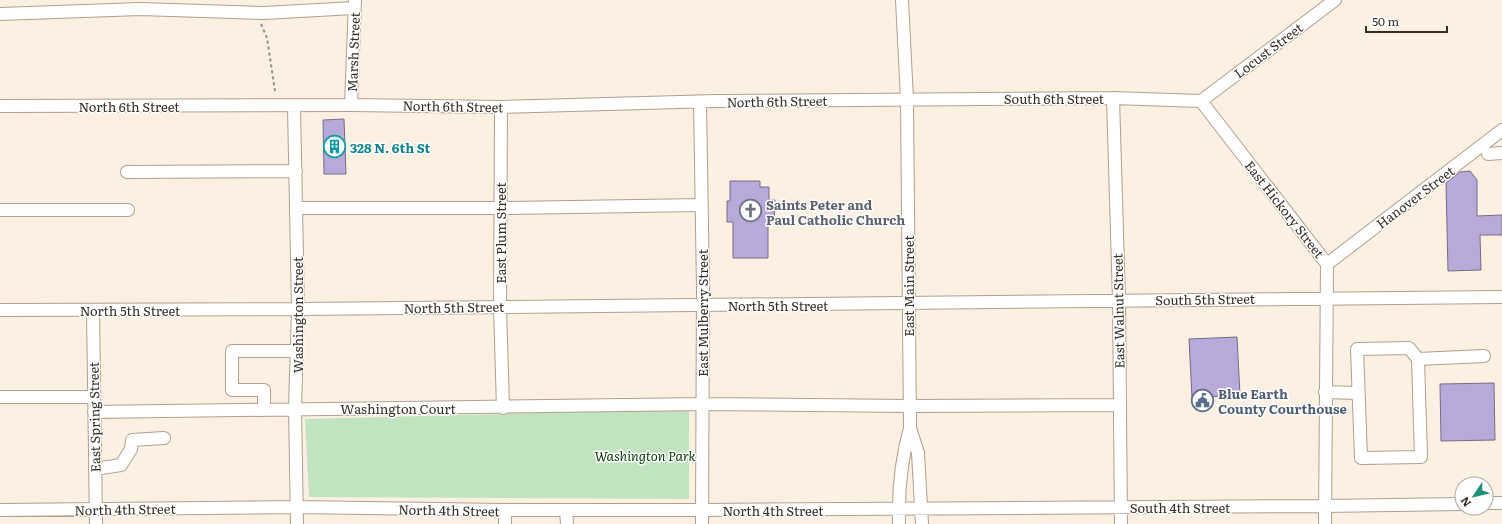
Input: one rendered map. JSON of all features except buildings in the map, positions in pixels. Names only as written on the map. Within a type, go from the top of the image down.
[{"type":"street","name":"East Main Street","points":[[902,0],[907,99],[909,406],[910,428],[918,453],[922,524]]},
{"type":"street","name":"Locust Street","points":[[1201,100],[1335,0]]},
{"type":"street","points":[[0,14],[140,9],[256,13],[354,4]]},
{"type":"street","name":"Marsh Street","points":[[351,105],[354,4]]},
{"type":"street","name":"South 6th Street","points":[[907,99],[1113,98],[1201,100]]},
{"type":"street","name":"East Walnut Street","points":[[1113,98],[1119,300],[1121,524]]},
{"type":"street","name":"North 6th Street","points":[[0,106],[351,105],[501,107],[907,99]]},
{"type":"street","name":"East Hickory Street","points":[[1201,100],[1327,264],[1325,524]]},
{"type":"street","name":"East Mulberry Street","points":[[700,102],[703,305],[702,524]]},
{"type":"street","name":"Washington Street","points":[[294,106],[298,309],[295,408],[298,507],[297,524]]},
{"type":"street","name":"East Plum Street","points":[[501,107],[500,307],[503,408]]},
{"type":"street","name":"Hanover Street","points":[[1327,264],[1502,130]]},
{"type":"street","points":[[1488,154],[1502,153]]},
{"type":"street","points":[[126,172],[296,171]]},
{"type":"street","points":[[296,208],[500,208],[701,205]]},
{"type":"street","points":[[0,210],[128,210]]},
{"type":"street","name":"South 5th Street","points":[[908,304],[1119,300],[1502,297]]},
{"type":"street","name":"North 5th Street","points":[[0,310],[908,304]]},
{"type":"street","name":"East Spring Street","points":[[93,310],[96,524]]},
{"type":"street","points":[[1409,348],[1418,359],[1421,457],[1361,458],[1358,393],[1357,349],[1409,348]]},
{"type":"street","points":[[264,409],[264,390],[232,390],[232,351],[297,351]]},
{"type":"street","points":[[1418,359],[1484,356]]},
{"type":"street","points":[[1325,392],[1358,393]]},
{"type":"street","points":[[0,397],[94,397]]},
{"type":"street","name":"Washington Court","points":[[94,412],[295,408],[503,408],[703,404],[909,406],[1120,405]]},
{"type":"street","name":"East Main Street","points":[[899,524],[903,453],[910,428]]},
{"type":"street","points":[[95,469],[121,465],[131,448],[132,440],[164,438]]},
{"type":"street","name":"South 4th Street","points":[[899,509],[1454,504]]},
{"type":"street","name":"North 4th Street","points":[[0,510],[298,507],[505,510],[899,509]]},
{"type":"street","points":[[505,510],[505,524]]},
{"type":"street","points":[[566,510],[567,524]]},
{"type":"path","points":[[256,13],[267,38],[275,91]]},
{"type":"green space","name":"Washington Park","points":[[689,409],[689,499],[309,497],[305,419]]},
{"type":"place","name":"328 N. 6th St","points":[[334,147]]},
{"type":"place","name":"Saints Peter and Paul Catholic Church","points":[[751,211]]},
{"type":"place","name":"Blue Earth County Courthouse","points":[[1203,400]]}]
